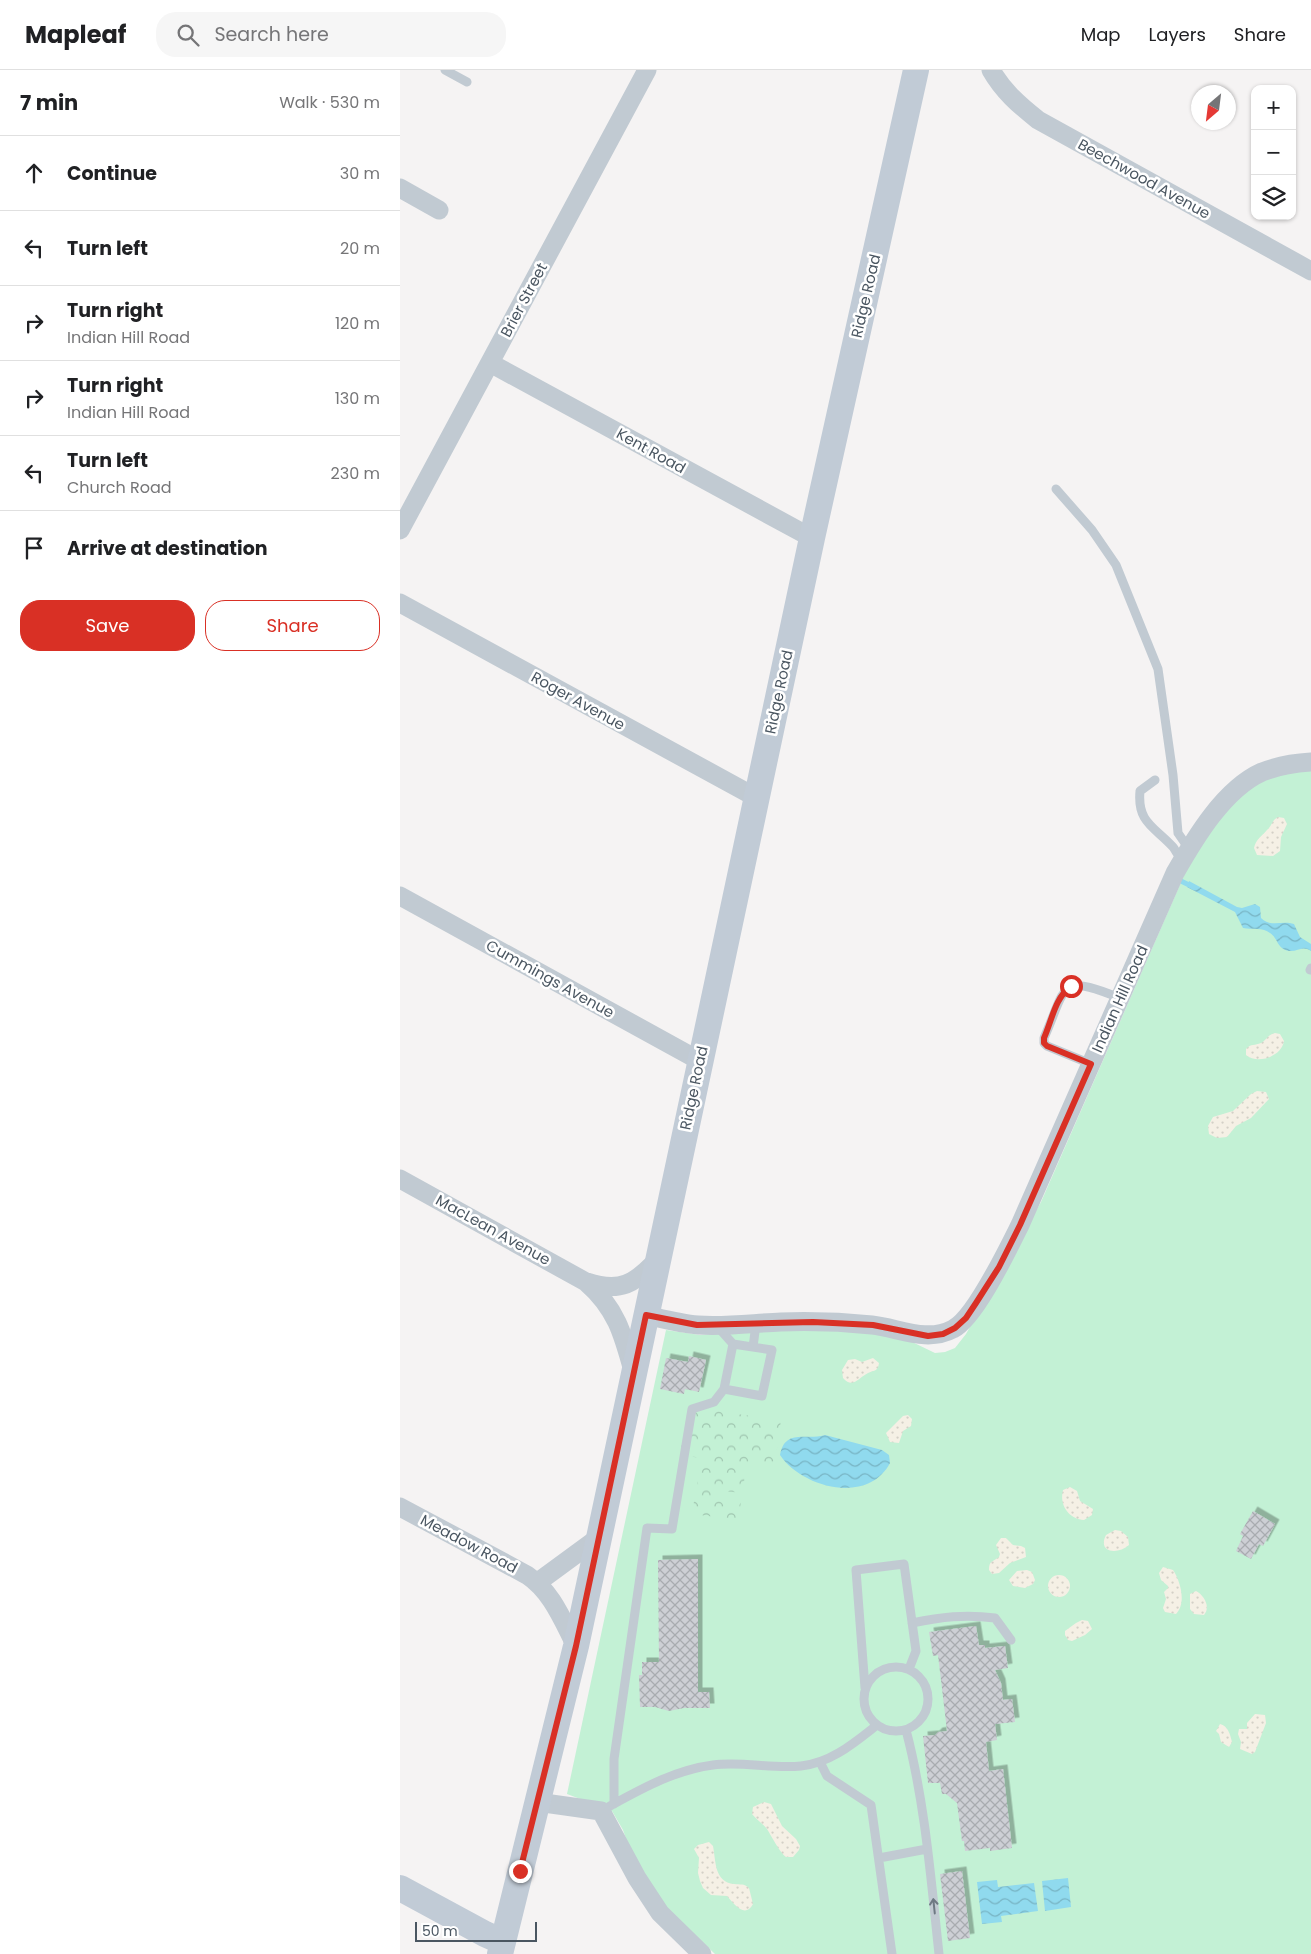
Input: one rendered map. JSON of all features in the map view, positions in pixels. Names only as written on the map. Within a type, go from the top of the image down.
[{"type":"street","name":"Brier Street","points":[[400,530],[647,70]]},
{"type":"street","name":"Ridge Road","points":[[502,1948],[576,1646],[633,1371],[812,538],[916,70]]},
{"type":"street","name":"Beechwood Avenue","points":[[991,70],[1000,85],[1015,102],[1038,120],[1311,271]]},
{"type":"street","points":[[400,188],[439,210]]},
{"type":"street","name":"Kent Road","points":[[490,363],[812,538]]},
{"type":"street","name":"Roger Avenue","points":[[400,603],[757,798]]},
{"type":"street","name":"Indian Hill Road","points":[[646,1315],[697,1325],[717,1326],[813,1322],[873,1325],[928,1336],[943,1334],[955,1328],[966,1318],[976,1303],[999,1267],[1016,1233],[1185,855],[1210,817],[1245,783],[1261,772],[1281,766],[1311,762]]},
{"type":"street","name":"Cummings Avenue","points":[[400,896],[700,1061]]},
{"type":"street","name":"MacLean Avenue","points":[[400,1179],[586,1282],[601,1287],[624,1286],[641,1276],[658,1259]]},
{"type":"street","name":"MacLean Avenue","points":[[586,1282],[600,1294],[611,1309],[620,1327],[633,1371]]},
{"type":"street","name":"Meadow Road","points":[[400,1506],[538,1582],[555,1604],[576,1646]]},
{"type":"street","points":[[538,1582],[598,1538]]},
{"type":"street","points":[[538,1802],[608,1807],[637,1878],[660,1913],[702,1954]]},
{"type":"street","points":[[400,1888],[485,1934],[502,1948]]},
{"type":"lane","points":[[446,70],[467,82]]},
{"type":"lane","points":[[1056,489],[1092,530],[1116,566],[1158,669],[1173,775],[1178,833],[1185,855]]},
{"type":"lane","points":[[1155,780],[1140,791],[1139,804],[1151,828],[1185,855]]},
{"type":"lane","points":[[1091,1064],[1047,1046],[1044,1043],[1044,1038],[1059,1000],[1064,991],[1071,986],[1077,985],[1088,986],[1120,998]]},
{"type":"lane","points":[[753,1346],[756,1324]]},
{"type":"lane","points":[[717,1326],[733,1344],[772,1350],[762,1396],[724,1389]]},
{"type":"lane","points":[[608,1807],[647,1528],[672,1529],[692,1409],[714,1402],[724,1389],[733,1344]]},
{"type":"lane","points":[[865,1688],[870,1679],[883,1670],[898,1666],[909,1669],[922,1680],[928,1696],[925,1713],[920,1720],[906,1730],[896,1732],[886,1730],[877,1725],[870,1718],[865,1708],[856,1570],[904,1564],[916,1651],[909,1669]]},
{"type":"lane","points":[[912,1623],[948,1616],[995,1618],[1011,1640]]},
{"type":"lane","points":[[608,1807],[657,1782],[694,1768],[732,1764],[801,1766],[820,1762],[838,1754],[877,1725]]},
{"type":"lane","points":[[906,1730],[912,1751],[927,1849],[939,1954]]},
{"type":"lane","points":[[820,1762],[827,1776],[871,1804],[892,1954]]},
{"type":"lane","points":[[879,1858],[927,1849]]},
{"type":"green space","points":[[1311,769],[1311,1954],[715,1954],[664,1905],[631,1853],[623,1830],[612,1811],[567,1794],[666,1330],[700,1335],[777,1329],[856,1330],[908,1340],[935,1353],[955,1348],[966,1334],[1041,1202],[1189,864],[1226,811],[1250,788],[1262,779],[1276,773]]},
{"type":"green space","points":[[688,1407],[732,1413],[731,1419],[736,1420],[737,1414],[781,1420],[774,1469],[738,1464],[737,1471],[745,1472],[743,1493],[722,1491],[722,1496],[741,1499],[739,1521],[734,1521],[732,1529],[727,1528],[728,1523],[716,1522],[716,1517],[692,1514],[696,1489],[701,1490],[697,1488],[701,1458],[680,1455],[683,1434],[691,1435],[686,1427]]},
{"type":"sand","points":[[1278,817],[1284,818],[1287,824],[1281,837],[1280,851],[1273,856],[1257,855],[1254,848],[1256,842]]},
{"type":"sand","points":[[1275,1033],[1280,1034],[1284,1041],[1279,1051],[1274,1055],[1257,1059],[1246,1055],[1248,1047],[1261,1043]]},
{"type":"sand","points":[[1257,1091],[1266,1092],[1269,1099],[1251,1118],[1236,1126],[1227,1137],[1217,1138],[1209,1134],[1208,1126],[1213,1117],[1233,1111],[1251,1094]]},
{"type":"sand","points":[[873,1358],[879,1363],[876,1370],[853,1383],[843,1378],[842,1370],[848,1360],[855,1359],[862,1362]]},
{"type":"sand","points":[[908,1415],[912,1419],[911,1426],[903,1431],[899,1443],[890,1442],[886,1433],[903,1416]]},
{"type":"sand","points":[[1070,1487],[1077,1491],[1080,1501],[1093,1509],[1092,1515],[1084,1520],[1074,1517],[1064,1506],[1062,1501],[1063,1490]]},
{"type":"sand","points":[[1115,1530],[1121,1531],[1128,1537],[1129,1545],[1115,1551],[1106,1549],[1104,1541],[1106,1535]]},
{"type":"sand","points":[[1001,1538],[1006,1538],[1013,1545],[1025,1548],[1026,1557],[1010,1563],[999,1573],[992,1574],[989,1570],[990,1564],[999,1557],[1000,1554],[996,1545]]},
{"type":"sand","points":[[1163,1567],[1173,1570],[1180,1585],[1182,1598],[1176,1614],[1165,1612],[1163,1608],[1166,1599],[1164,1592],[1168,1586],[1161,1580],[1159,1573]]},
{"type":"sand","points":[[1027,1570],[1032,1572],[1035,1580],[1033,1584],[1025,1588],[1013,1586],[1009,1580],[1017,1571]]},
{"type":"sand","points":[[1055,1575],[1063,1575],[1070,1582],[1070,1590],[1063,1597],[1055,1597],[1048,1590],[1048,1582]]},
{"type":"sand","points":[[1196,1591],[1202,1595],[1207,1605],[1204,1615],[1194,1614],[1190,1609],[1190,1594]]},
{"type":"sand","points":[[1082,1620],[1088,1621],[1092,1629],[1085,1635],[1072,1641],[1068,1640],[1065,1631]]},
{"type":"sand","points":[[1255,1714],[1265,1715],[1266,1723],[1255,1752],[1252,1754],[1240,1749],[1241,1742],[1238,1734],[1239,1729],[1247,1729],[1247,1723]]},
{"type":"sand","points":[[1220,1724],[1227,1728],[1229,1733],[1232,1742],[1229,1747],[1221,1742],[1216,1731]]},
{"type":"sand","points":[[764,1802],[771,1804],[782,1826],[796,1839],[800,1846],[793,1857],[786,1857],[784,1855],[767,1829],[752,1814],[753,1807]]},
{"type":"sand","points":[[709,1842],[713,1846],[719,1875],[727,1882],[744,1885],[749,1888],[753,1904],[747,1910],[740,1909],[727,1896],[711,1895],[703,1888],[698,1873],[699,1858],[694,1849],[698,1845]]},
{"type":"water","points":[[1189,881],[1237,907],[1242,908],[1255,904],[1260,907],[1261,918],[1269,923],[1294,924],[1300,937],[1311,944],[1311,951],[1308,949],[1285,950],[1273,935],[1267,931],[1243,928],[1235,912],[1187,887]]},
{"type":"water","points":[[825,1435],[882,1450],[889,1455],[890,1463],[880,1476],[867,1484],[851,1488],[835,1487],[803,1476],[790,1467],[780,1455],[787,1441],[792,1438]]},
{"type":"water","points":[[1068,1878],[1071,1907],[1045,1911],[1042,1881]]},
{"type":"water","points":[[997,1880],[998,1887],[1034,1883],[1038,1911],[1001,1916],[1002,1922],[982,1924],[977,1882]]},
{"type":"building","points":[[689,1356],[706,1360],[699,1392],[685,1389],[684,1394],[660,1389],[666,1358],[688,1362]]},
{"type":"building","points":[[1253,1511],[1275,1524],[1263,1546],[1259,1544],[1251,1559],[1236,1551],[1243,1536],[1240,1534]]},
{"type":"building","points":[[698,1559],[698,1692],[709,1692],[710,1708],[684,1708],[669,1711],[655,1707],[640,1707],[639,1675],[642,1675],[642,1662],[659,1662],[658,1560]]},
{"type":"building","points":[[976,1626],[979,1645],[985,1645],[985,1648],[1005,1646],[1008,1668],[995,1670],[1001,1683],[1003,1700],[1012,1699],[1015,1722],[995,1724],[997,1740],[986,1742],[989,1771],[1003,1769],[1012,1848],[990,1851],[990,1848],[965,1851],[957,1803],[946,1794],[942,1794],[940,1783],[928,1783],[923,1736],[947,1731],[938,1655],[933,1656],[929,1632]]},
{"type":"building","points":[[962,1871],[970,1938],[948,1941],[940,1874]]},
{"type":"waterway","points":[[1181,881],[1193,887]]},
{"type":"route","points":[[520,1871],[576,1646],[646,1315],[675,1322],[717,1326],[783,1322],[873,1325],[928,1336],[943,1334],[955,1328],[966,1318],[999,1267],[1020,1225],[1091,1064],[1047,1046],[1044,1043],[1044,1038],[1059,1000],[1064,991],[1071,986]]}]
